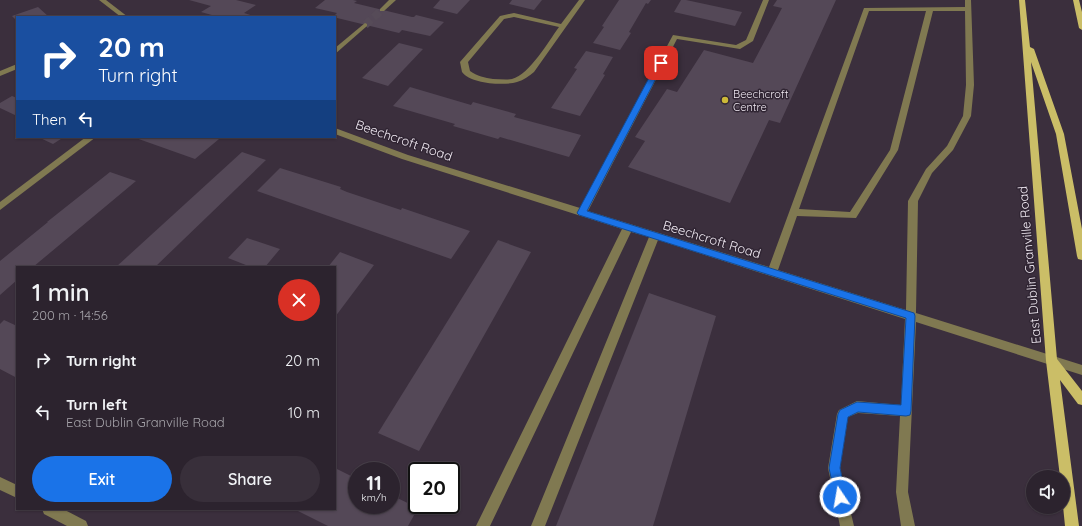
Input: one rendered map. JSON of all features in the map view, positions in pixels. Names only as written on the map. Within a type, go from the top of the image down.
[{"type":"main road","name":"East Dublin Granville Road","points":[[1022,0],[1052,361],[1072,526]]},
{"type":"main road","points":[[1076,0],[1082,28]]},
{"type":"main road","points":[[1025,34],[1060,134],[1082,256]]},
{"type":"main road","points":[[1052,361],[1082,400]]},
{"type":"street","points":[[102,0],[123,16]]},
{"type":"street","points":[[382,10],[393,0]]},
{"type":"street","points":[[563,26],[514,15],[502,17],[464,62],[464,68],[468,73],[475,77],[498,82],[512,81],[524,77],[531,70],[582,0]]},
{"type":"street","points":[[582,213],[675,36],[737,47],[749,41],[766,0]]},
{"type":"street","points":[[908,526],[902,492],[911,316],[913,201],[929,171],[950,148],[967,116],[970,85],[968,0]]},
{"type":"street","points":[[772,272],[866,9],[968,9]]},
{"type":"street","points":[[793,212],[853,216],[894,150],[930,9]]},
{"type":"street","points":[[336,51],[365,25]]},
{"type":"street","points":[[0,74],[16,66]]},
{"type":"street","name":"Beechcroft Road","points":[[336,131],[405,156],[582,213],[1082,370]]},
{"type":"street","points":[[0,207],[91,138]]},
{"type":"street","points":[[483,526],[628,227]]},
{"type":"street","points":[[538,526],[655,235]]},
{"type":"street","points":[[847,526],[834,468],[843,414],[857,407],[906,411]]},
{"type":"street","points":[[0,483],[16,491]]},
{"type":"street","points":[[51,510],[81,526]]},
{"type":"building","points":[[189,0],[236,0],[256,5],[244,13],[254,16],[215,16],[201,12],[211,6]]},
{"type":"building","points":[[325,0],[353,0],[357,1],[354,3],[412,17],[416,15],[444,22],[430,36],[402,30],[399,33],[336,18],[336,16],[334,16],[337,13],[315,8]]},
{"type":"building","points":[[440,0],[470,0],[457,14],[433,8]]},
{"type":"building","points":[[512,0],[542,0],[534,10],[509,4]]},
{"type":"building","points":[[619,0],[651,0],[648,4],[646,3],[629,32],[631,33],[620,50],[593,43],[604,27],[602,26]]},
{"type":"building","points":[[681,0],[742,12],[735,26],[674,12]]},
{"type":"building","name":"Beechcroft Centre","points":[[777,0],[836,0],[780,123],[769,120],[730,203],[628,167],[645,141],[635,137],[667,89],[677,92],[704,50],[753,63],[782,8],[773,6]]},
{"type":"building","points":[[38,7],[48,16],[16,16],[16,20],[12,16]]},
{"type":"building","points":[[399,43],[423,49],[388,86],[362,78]]},
{"type":"building","points":[[586,51],[613,57],[603,74],[605,75],[580,116],[551,108],[577,69],[574,68]]},
{"type":"building","points":[[410,87],[471,105],[473,102],[516,114],[514,117],[581,135],[569,157],[500,137],[498,139],[453,126],[455,124],[393,106]]},
{"type":"building","points":[[12,96],[16,98],[16,116],[0,108],[0,103]]},
{"type":"building","points":[[40,138],[62,138],[53,144]]},
{"type":"building","points":[[136,138],[219,139],[195,159]]},
{"type":"building","points":[[242,152],[266,160],[156,266],[117,266]]},
{"type":"building","points":[[280,168],[341,187],[340,189],[347,192],[401,210],[402,208],[470,231],[451,259],[257,191]]},
{"type":"building","points":[[110,172],[136,181],[34,266],[16,266],[16,281],[0,295],[0,261]]},
{"type":"building","points":[[247,238],[280,249],[266,266],[248,266],[228,258]]},
{"type":"building","points":[[498,240],[531,252],[419,451],[378,433]]},
{"type":"building","points":[[340,252],[374,265],[336,316],[336,266],[329,266]]},
{"type":"building","points":[[649,293],[716,316],[653,526],[556,526]]},
{"type":"building","points":[[4,320],[16,326],[16,377],[0,369],[0,324]]},
{"type":"building","points":[[336,468],[348,474],[348,514],[400,514],[400,499],[408,503],[408,514],[415,514],[408,526],[328,526],[296,510],[336,510]]},
{"type":"tunnel","points":[[365,25],[382,10]]},
{"type":"place","name":"Beechcroft Centre","points":[[725,100]]},
{"type":"route","points":[[661,63],[582,213],[911,316],[906,411],[857,407],[843,414],[834,468],[840,497]]}]
